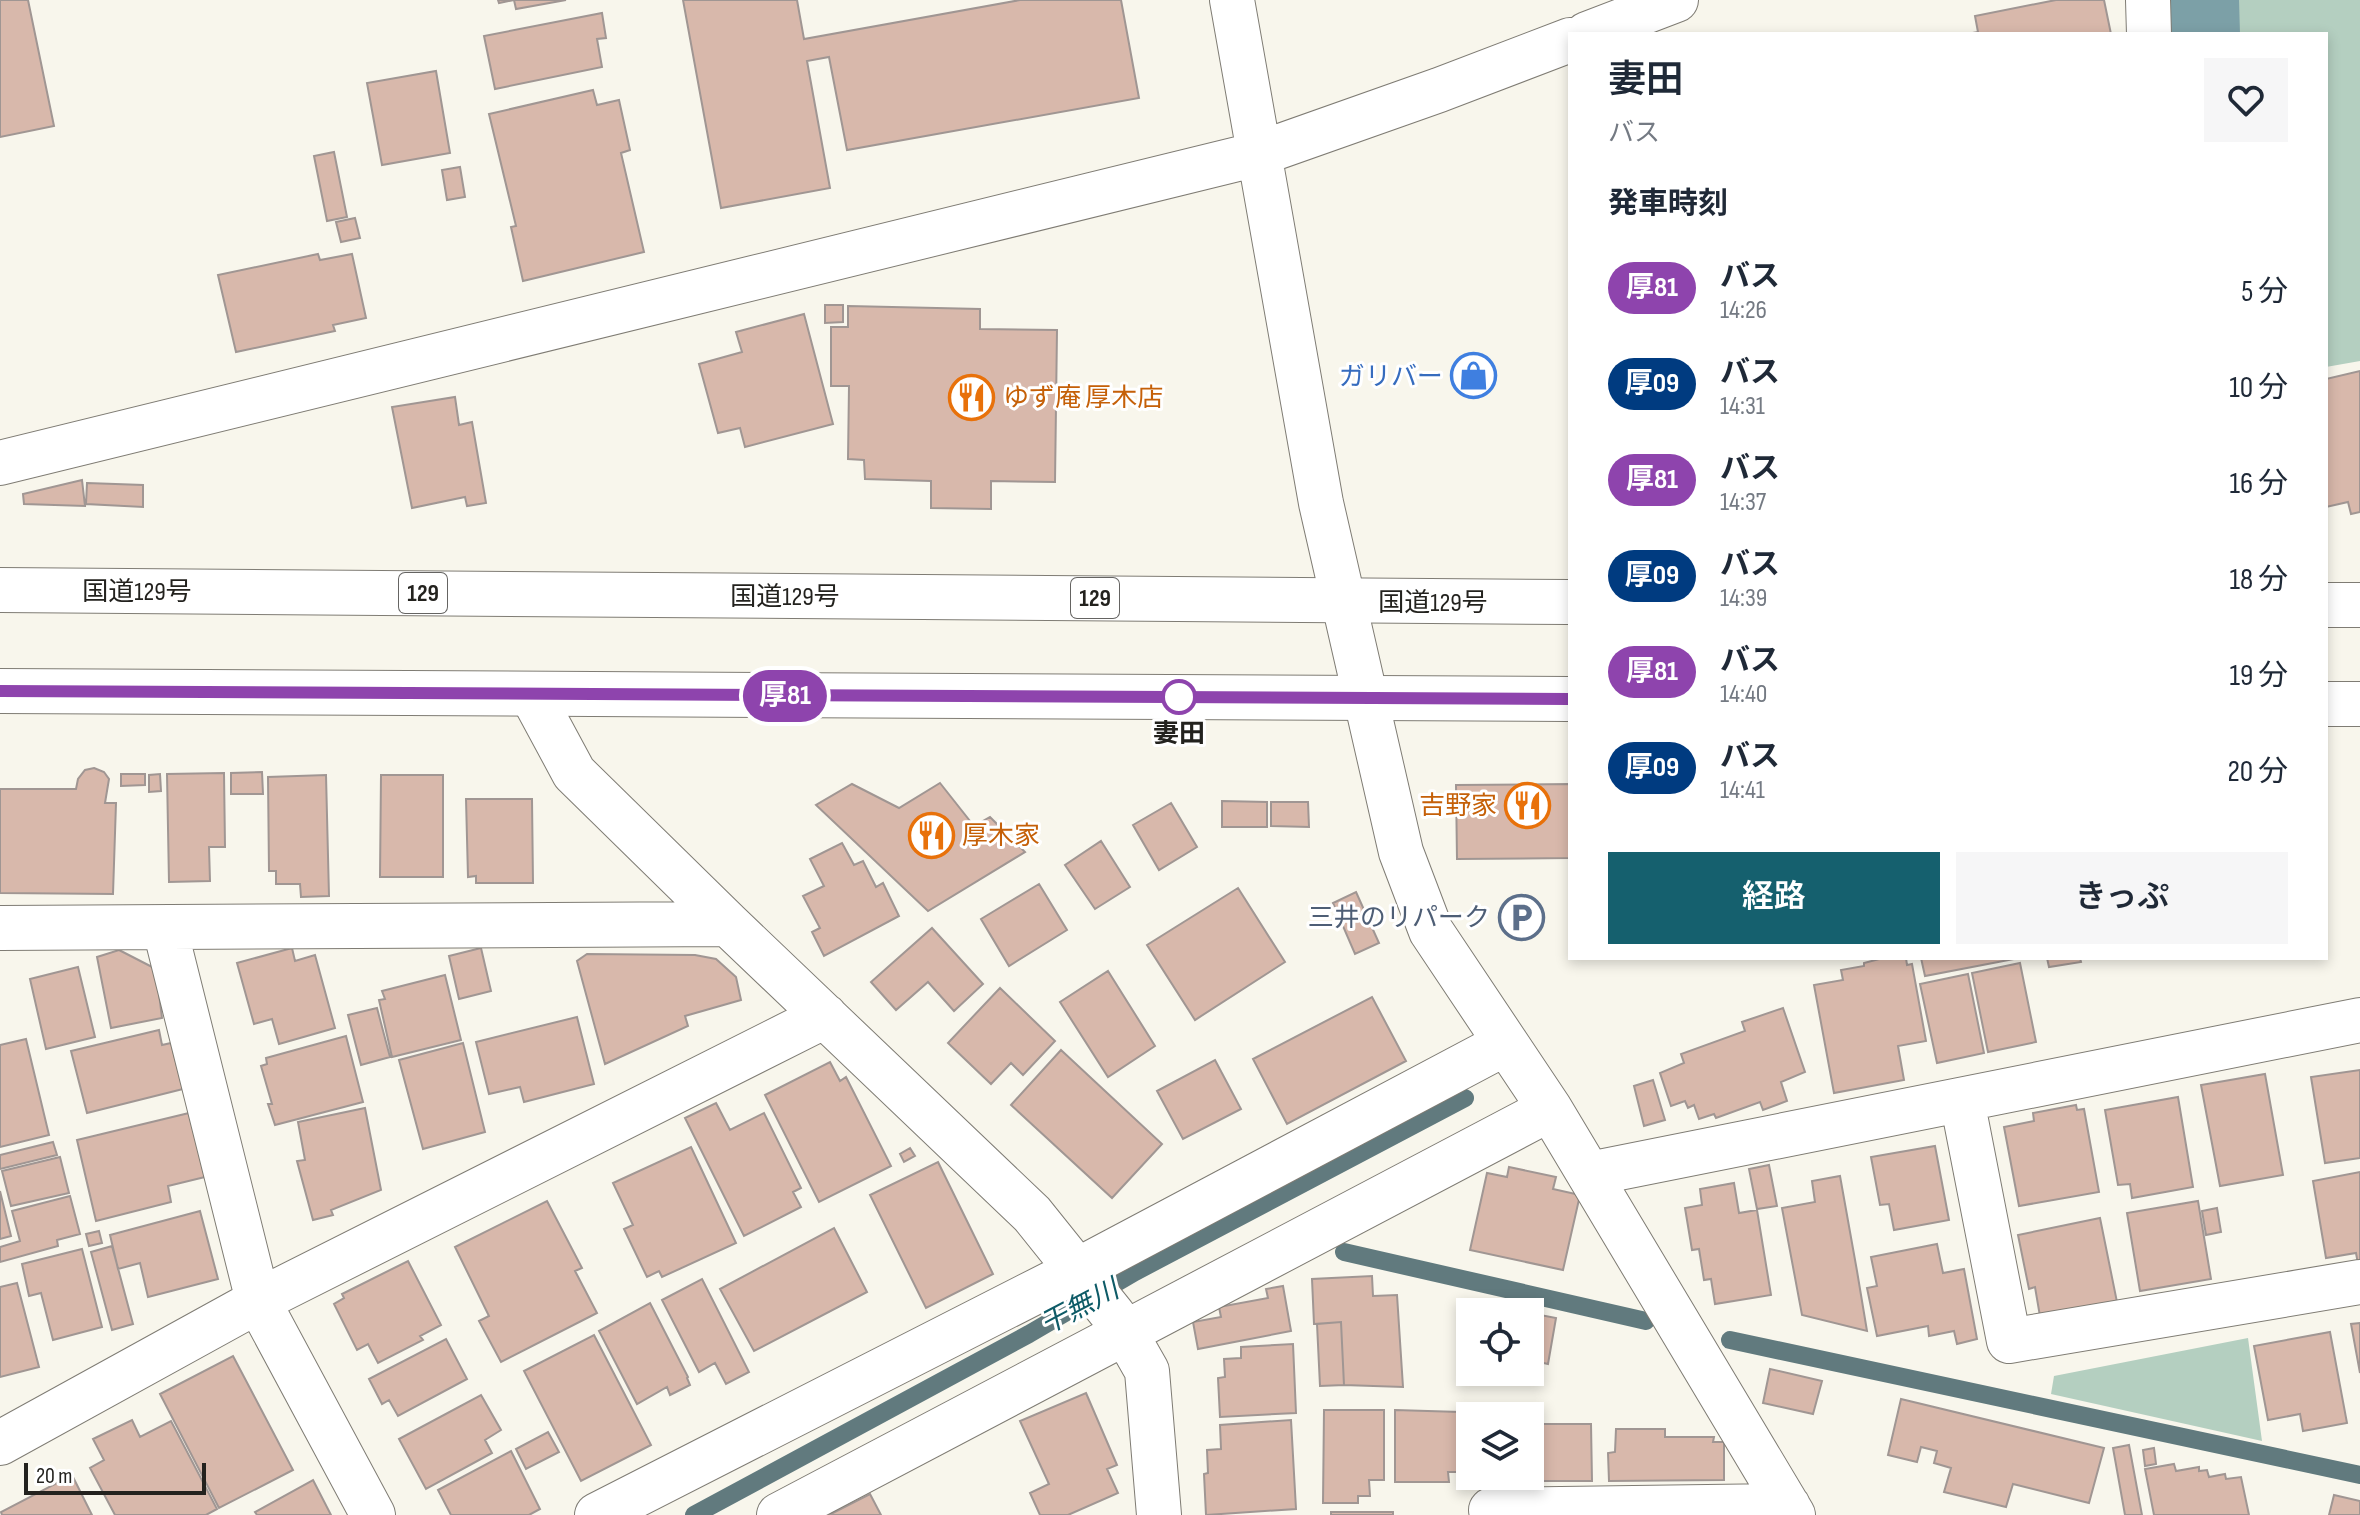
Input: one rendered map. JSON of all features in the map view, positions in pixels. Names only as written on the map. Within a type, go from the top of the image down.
[{"type":"main road","points":[[1232,0],[1321,503],[1401,852],[1431,931],[1550,1109],[1790,1510]]},
{"type":"main road","points":[[1592,32],[1676,0]]},
{"type":"main road","points":[[2148,0],[2149,32]]},
{"type":"main road","points":[[0,463],[1258,154],[1568,41]]},
{"type":"main road","name":"国道129号","points":[[0,590],[1568,602]]},
{"type":"main road","points":[[2328,605],[2360,605]]},
{"type":"main road","points":[[0,691],[1568,699]]},
{"type":"main road","points":[[532,695],[574,773],[1032,1214],[1101,1300],[1147,1371],[1159,1515]]},
{"type":"main road","points":[[2328,704],[2360,704]]},
{"type":"main road","points":[[0,928],[728,924]]},
{"type":"main road","points":[[165,929],[258,1301],[373,1515]]},
{"type":"main road","points":[[0,1443],[258,1301],[825,1016]]},
{"type":"main road","points":[[1589,1174],[2360,1020]]},
{"type":"main road","points":[[779,1515],[1101,1300],[1506,1043]]},
{"type":"main road","points":[[1962,1100],[2009,1341],[2360,1282]]},
{"type":"main road","points":[[597,1515],[1550,1109]]},
{"type":"main road","points":[[1491,1510],[1790,1510]]},
{"type":"green space","points":[[2220,0],[2360,0],[2360,361],[2328,367],[2328,32],[2220,32]]},
{"type":"green space","points":[[2248,1338],[2262,1441],[2051,1394],[2054,1376]]},
{"type":"building","points":[[0,0],[28,0],[54,126],[0,137]]},
{"type":"building","points":[[514,0],[566,0],[516,9]]},
{"type":"building","points":[[683,0],[797,0],[804,39],[1020,0],[1121,0],[1139,98],[847,150],[829,57],[807,61],[830,188],[721,208]]},
{"type":"building","points":[[2056,0],[2104,0],[2111,32],[1978,32],[1975,16]]},
{"type":"building","points":[[602,13],[606,38],[597,39],[602,67],[495,89],[484,36]]},
{"type":"building","points":[[436,71],[450,153],[382,165],[367,83]]},
{"type":"building","points":[[593,90],[597,105],[619,100],[630,150],[621,153],[644,252],[523,281],[511,227],[516,226],[489,114]]},
{"type":"building","points":[[334,152],[347,217],[327,221],[314,156]]},
{"type":"building","points":[[460,167],[465,197],[447,200],[442,170]]},
{"type":"building","points":[[355,218],[360,238],[341,242],[336,222]]},
{"type":"building","points":[[318,254],[320,260],[352,254],[366,318],[333,325],[335,331],[236,352],[218,275]]},
{"type":"building","points":[[825,305],[843,305],[843,322],[825,323]]},
{"type":"building","points":[[848,306],[980,309],[980,329],[1057,330],[1055,482],[991,481],[991,509],[931,508],[931,481],[865,479],[864,460],[848,459],[849,386],[831,386],[831,327],[848,327]]},
{"type":"building","points":[[804,314],[833,424],[745,447],[740,428],[718,433],[699,364],[742,352],[736,332]]},
{"type":"building","points":[[2360,371],[2360,512],[2351,514],[2348,502],[2328,507],[2328,379]]},
{"type":"building","points":[[455,397],[459,425],[472,422],[486,503],[467,506],[465,497],[412,508],[392,407]]},
{"type":"building","points":[[82,480],[85,506],[24,504],[23,494]]},
{"type":"building","points":[[87,483],[143,485],[143,507],[86,504]]},
{"type":"building","points":[[94,768],[104,772],[109,779],[105,803],[116,803],[113,894],[0,893],[0,789],[76,789],[78,779],[85,770]]},
{"type":"building","points":[[262,772],[263,794],[231,794],[231,773]]},
{"type":"building","points":[[224,773],[225,847],[209,847],[210,881],[169,882],[167,774]]},
{"type":"building","points":[[121,774],[145,774],[145,785],[121,786]]},
{"type":"building","points":[[160,774],[161,791],[149,792],[149,775]]},
{"type":"building","points":[[326,775],[329,896],[301,897],[300,884],[276,884],[276,871],[269,871],[268,777]]},
{"type":"building","points":[[381,775],[443,775],[443,877],[380,877]]},
{"type":"building","points":[[940,783],[974,826],[990,817],[1025,852],[928,911],[816,805],[852,784],[899,808]]},
{"type":"building","points":[[1568,784],[1568,858],[1457,859],[1456,785]]},
{"type":"building","points":[[466,799],[532,799],[533,883],[476,883],[476,876],[468,877]]},
{"type":"building","points":[[1222,801],[1267,802],[1267,827],[1222,827]]},
{"type":"building","points":[[1271,802],[1308,802],[1309,827],[1271,826]]},
{"type":"building","points":[[1171,803],[1197,847],[1159,870],[1133,825]]},
{"type":"building","points":[[1101,841],[1130,887],[1095,909],[1065,865]]},
{"type":"building","points":[[842,843],[854,865],[863,861],[876,887],[883,883],[899,916],[824,956],[812,932],[820,928],[803,896],[824,886],[810,859]]},
{"type":"building","points":[[1039,884],[1067,930],[1009,966],[981,919]]},
{"type":"building","points":[[1238,888],[1285,962],[1195,1020],[1147,945]]},
{"type":"building","points":[[1356,892],[1379,943],[1355,954],[1333,903]]},
{"type":"building","points":[[932,928],[983,984],[954,1011],[928,982],[896,1010],[871,982]]},
{"type":"building","points":[[292,948],[295,961],[315,955],[335,1028],[279,1044],[272,1019],[254,1024],[237,963]]},
{"type":"building","points":[[481,948],[491,991],[459,999],[449,956]]},
{"type":"building","points":[[119,950],[156,969],[162,1018],[111,1028],[97,957]]},
{"type":"building","points":[[587,954],[695,955],[716,959],[736,977],[741,1000],[685,1016],[688,1026],[605,1064],[577,961]]},
{"type":"building","points":[[1906,960],[1907,965],[1912,964],[1926,1041],[1898,1046],[1904,1080],[1834,1093],[1814,985],[1843,980],[1841,970],[1864,966],[1864,963]]},
{"type":"building","points":[[1921,960],[2009,960],[1925,976]]},
{"type":"building","points":[[2047,960],[2081,962],[2049,967]]},
{"type":"building","points":[[2020,963],[2036,1042],[1988,1052],[1972,973]]},
{"type":"building","points":[[78,967],[95,1037],[46,1049],[30,979]]},
{"type":"building","points":[[1108,971],[1155,1046],[1108,1077],[1060,1002]]},
{"type":"building","points":[[1968,974],[1984,1053],[1937,1063],[1920,984]]},
{"type":"building","points":[[445,975],[461,1040],[392,1057],[379,1000],[385,999],[382,991]]},
{"type":"building","points":[[1000,988],[1055,1041],[1023,1075],[1011,1063],[991,1084],[948,1043]]},
{"type":"building","points":[[1372,997],[1406,1061],[1287,1124],[1253,1059]]},
{"type":"building","points":[[377,1008],[390,1057],[361,1065],[348,1015]]},
{"type":"building","points":[[1783,1008],[1805,1072],[1781,1082],[1787,1101],[1763,1110],[1760,1102],[1716,1118],[1714,1114],[1699,1119],[1694,1105],[1688,1108],[1685,1101],[1671,1106],[1660,1073],[1684,1063],[1681,1054],[1745,1031],[1742,1022]]},
{"type":"building","points":[[577,1017],[594,1084],[524,1102],[520,1087],[489,1094],[476,1042]]},
{"type":"building","points":[[159,1030],[162,1045],[171,1043],[183,1089],[87,1113],[71,1051]]},
{"type":"building","points":[[346,1036],[363,1102],[275,1125],[261,1066],[267,1064],[266,1058]]},
{"type":"building","points":[[26,1039],[49,1135],[0,1147],[0,1045]]},
{"type":"building","points":[[463,1043],[485,1132],[423,1149],[399,1060]]},
{"type":"building","points":[[1061,1050],[1162,1144],[1112,1198],[1011,1105]]},
{"type":"building","points":[[1215,1060],[1241,1109],[1183,1139],[1157,1091]]},
{"type":"building","points":[[830,1062],[840,1081],[846,1077],[891,1166],[819,1202],[765,1095]]},
{"type":"building","points":[[2360,1070],[2360,1158],[2325,1163],[2311,1077]]},
{"type":"building","points":[[2265,1074],[2283,1175],[2220,1186],[2201,1085]]},
{"type":"building","points":[[1653,1080],[1665,1120],[1644,1126],[1634,1086]]},
{"type":"building","points":[[2178,1097],[2193,1187],[2132,1198],[2130,1184],[2118,1185],[2105,1110]]},
{"type":"building","points":[[716,1103],[730,1130],[764,1113],[801,1188],[793,1192],[801,1207],[744,1236],[685,1118]]},
{"type":"building","points":[[2076,1105],[2077,1110],[2084,1109],[2099,1192],[2019,1206],[2004,1127],[2034,1121],[2033,1113]]},
{"type":"building","points":[[365,1108],[381,1190],[331,1210],[333,1215],[313,1220],[297,1161],[305,1160],[298,1122]]},
{"type":"building","points":[[189,1113],[205,1177],[168,1186],[171,1202],[96,1221],[77,1140]]},
{"type":"building","points":[[53,1142],[57,1155],[0,1169],[0,1155]]},
{"type":"building","points":[[1935,1146],[1949,1220],[1894,1230],[1889,1204],[1880,1205],[1871,1157]]},
{"type":"building","points":[[691,1147],[736,1243],[662,1277],[659,1271],[647,1277],[624,1229],[633,1225],[613,1183]]},
{"type":"building","points":[[910,1148],[915,1156],[904,1162],[900,1154]]},
{"type":"building","points":[[60,1157],[69,1193],[11,1206],[2,1171]]},
{"type":"building","points":[[938,1162],[993,1274],[926,1308],[870,1195]]},
{"type":"building","points":[[1769,1165],[1777,1206],[1757,1209],[1749,1169]]},
{"type":"building","points":[[1509,1167],[1556,1177],[1553,1189],[1580,1195],[1563,1270],[1470,1250],[1487,1173],[1507,1177]]},
{"type":"building","points":[[2360,1172],[2360,1264],[2356,1253],[2326,1258],[2313,1181]]},
{"type":"building","points":[[1840,1176],[1867,1331],[1802,1315],[1782,1208],[1815,1202],[1812,1181]]},
{"type":"building","points":[[1734,1183],[1739,1213],[1757,1210],[1771,1295],[1715,1304],[1711,1279],[1704,1280],[1699,1249],[1692,1250],[1685,1208],[1702,1205],[1700,1189]]},
{"type":"building","points":[[0,1191],[11,1236],[0,1239]]},
{"type":"building","points":[[70,1196],[80,1234],[57,1240],[58,1246],[0,1262],[0,1247],[20,1241],[12,1211]]},
{"type":"building","points":[[547,1201],[582,1268],[575,1271],[597,1313],[501,1362],[479,1321],[489,1316],[455,1247]]},
{"type":"building","points":[[2198,1201],[2211,1279],[2140,1291],[2127,1213]]},
{"type":"building","points":[[2217,1208],[2221,1232],[2206,1235],[2202,1211]]},
{"type":"building","points":[[200,1211],[218,1279],[148,1297],[140,1263],[118,1269],[110,1235]]},
{"type":"building","points":[[2100,1218],[2119,1312],[2042,1328],[2035,1287],[2029,1289],[2018,1235]]},
{"type":"building","points":[[834,1228],[867,1292],[754,1351],[720,1289]]},
{"type":"building","points":[[99,1231],[102,1243],[89,1246],[86,1234]]},
{"type":"building","points":[[1937,1244],[1943,1273],[1964,1269],[1977,1339],[1957,1344],[1954,1331],[1929,1336],[1928,1326],[1877,1336],[1867,1288],[1877,1286],[1871,1257]]},
{"type":"building","points":[[112,1246],[133,1324],[112,1330],[91,1252]]},
{"type":"building","points":[[82,1249],[102,1327],[53,1340],[41,1293],[29,1296],[22,1264]]},
{"type":"building","points":[[408,1261],[441,1325],[420,1336],[423,1340],[378,1363],[368,1344],[357,1350],[334,1304],[344,1298],[342,1294]]},
{"type":"building","points":[[1372,1276],[1373,1296],[1397,1295],[1403,1387],[1344,1385],[1341,1322],[1314,1324],[1312,1279]]},
{"type":"building","points":[[702,1279],[749,1372],[726,1384],[715,1363],[699,1372],[662,1300]]},
{"type":"building","points":[[17,1283],[39,1367],[0,1377],[0,1287]]},
{"type":"building","points":[[1283,1286],[1291,1331],[1198,1349],[1193,1322],[1221,1317],[1219,1307],[1268,1298],[1266,1289]]},
{"type":"building","points":[[650,1303],[690,1385],[670,1395],[667,1387],[637,1404],[599,1331]]},
{"type":"building","points":[[1544,1316],[1556,1318],[1548,1364],[1544,1363]]},
{"type":"building","points":[[1341,1322],[1344,1385],[1320,1386],[1317,1324]]},
{"type":"building","points":[[2360,1323],[2360,1373],[2351,1324]]},
{"type":"building","points":[[2330,1332],[2347,1423],[2303,1431],[2300,1414],[2268,1420],[2254,1346]]},
{"type":"building","points":[[594,1335],[651,1445],[581,1481],[524,1371]]},
{"type":"building","points":[[446,1339],[467,1379],[398,1416],[389,1400],[382,1404],[369,1379]]},
{"type":"building","points":[[1293,1344],[1296,1413],[1220,1417],[1218,1378],[1225,1377],[1224,1359],[1241,1358],[1241,1347]]},
{"type":"building","points":[[233,1356],[293,1470],[219,1508],[160,1394]]},
{"type":"building","points":[[1770,1369],[1822,1381],[1813,1414],[1763,1403]]},
{"type":"building","points":[[1086,1393],[1117,1465],[1107,1469],[1118,1493],[1068,1515],[1040,1515],[1030,1493],[1049,1484],[1020,1421]]},
{"type":"building","points":[[481,1395],[501,1430],[485,1440],[492,1453],[426,1489],[399,1439]]},
{"type":"building","points":[[1901,1399],[2104,1448],[2089,1503],[2013,1484],[2006,1507],[1944,1492],[1951,1468],[1934,1463],[1937,1451],[1921,1447],[1917,1462],[1888,1455]]},
{"type":"building","points":[[1324,1410],[1384,1410],[1384,1480],[1369,1480],[1370,1496],[1358,1496],[1358,1503],[1323,1503]]},
{"type":"building","points":[[1395,1410],[1456,1412],[1456,1472],[1448,1472],[1449,1482],[1395,1482]]},
{"type":"building","points":[[132,1420],[140,1437],[171,1421],[217,1509],[206,1515],[115,1515],[90,1468],[104,1460],[93,1439]]},
{"type":"building","points":[[1291,1420],[1296,1509],[1206,1515],[1204,1474],[1208,1473],[1207,1450],[1221,1449],[1220,1425]]},
{"type":"building","points":[[1544,1424],[1591,1424],[1592,1481],[1544,1481]]},
{"type":"building","points":[[1616,1429],[1665,1429],[1665,1437],[1714,1437],[1713,1442],[1724,1442],[1724,1480],[1609,1481],[1608,1453],[1615,1452]]},
{"type":"building","points":[[548,1432],[559,1452],[526,1469],[516,1449]]},
{"type":"building","points":[[2129,1445],[2142,1515],[2125,1515],[2113,1448]]},
{"type":"building","points":[[2154,1448],[2156,1464],[2145,1466],[2143,1450]]},
{"type":"building","points":[[511,1451],[540,1509],[529,1515],[451,1515],[438,1490]]},
{"type":"building","points":[[2174,1464],[2176,1471],[2199,1467],[2199,1471],[2207,1470],[2209,1477],[2225,1474],[2226,1479],[2241,1477],[2249,1515],[2154,1515],[2145,1469]]},
{"type":"building","points":[[72,1475],[92,1515],[2,1515],[1,1512]]},
{"type":"building","points":[[313,1480],[331,1515],[257,1515],[255,1512]]},
{"type":"building","points":[[870,1494],[881,1515],[829,1515]]},
{"type":"building","points":[[2334,1495],[2360,1501],[2360,1515],[2329,1515]]},
{"type":"building","points":[[1331,1512],[1393,1512],[1393,1515],[1331,1515]]},
{"type":"waterway","name":"干無川","points":[[2184,0],[2185,32]]},
{"type":"waterway","name":"干無川","points":[[694,1515],[1029,1334],[1135,1272],[1465,1098]]},
{"type":"waterway","points":[[1344,1252],[1646,1321]]},
{"type":"waterway","points":[[1730,1340],[2360,1475]]},
{"type":"bus line","name":"厚81","points":[[0,691],[1568,699]]},
{"type":"place","name":"ガリバー","points":[[1474,376]]},
{"type":"place","name":"ゆず庵 厚木店","points":[[972,397]]},
{"type":"place","name":"妻田","points":[[1179,697]]},
{"type":"place","name":"吉野家","points":[[1528,805]]},
{"type":"place","name":"厚木家","points":[[931,835]]},
{"type":"place","name":"三井のリパーク","points":[[1521,917]]}]
